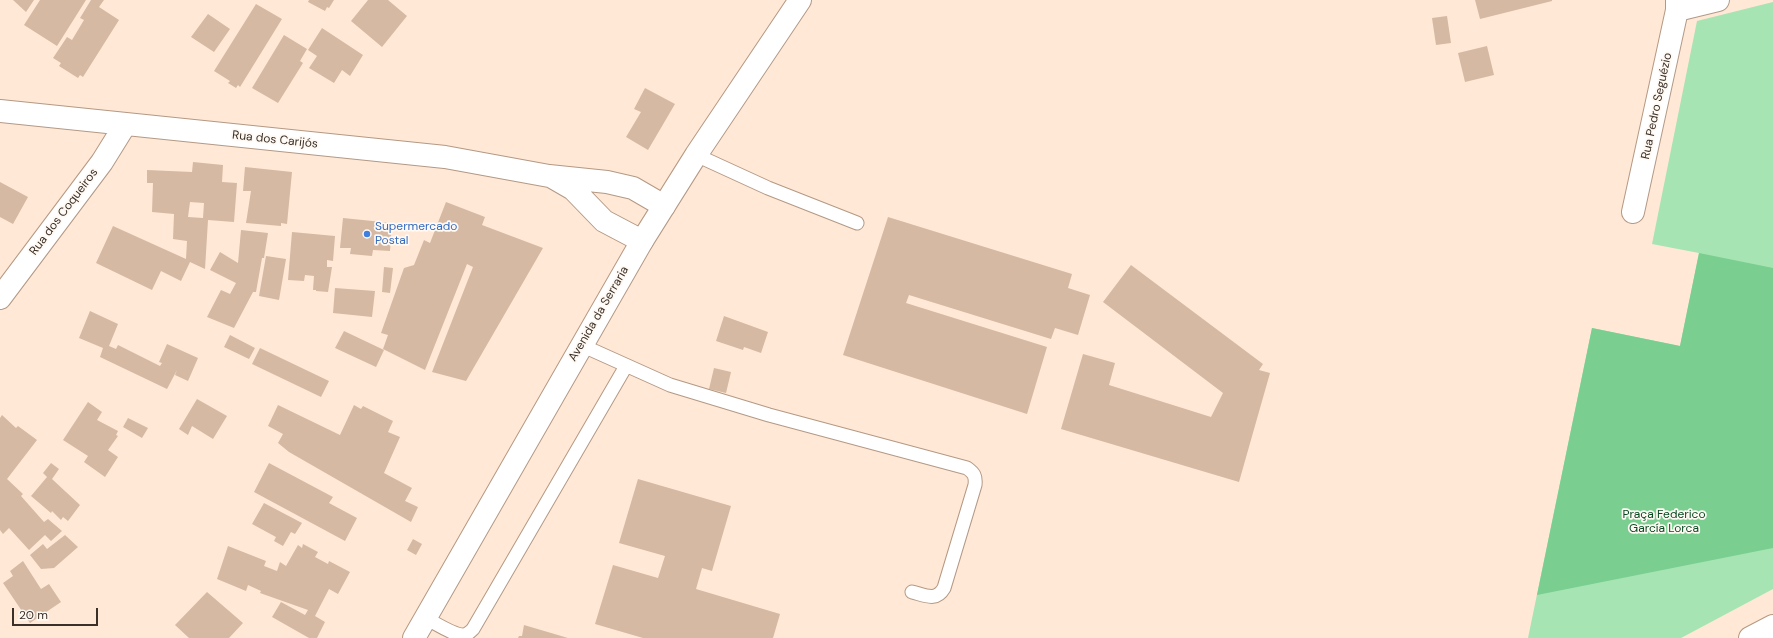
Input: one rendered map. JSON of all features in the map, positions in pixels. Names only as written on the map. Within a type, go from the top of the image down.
[{"type":"street","name":"Avenida da Serraria","points":[[414,638],[642,241],[696,155],[800,0]]},
{"type":"street","points":[[1677,5],[1718,0]]},
{"type":"street","name":"Rua Pedro Seguézio","points":[[1633,212],[1677,5]]},
{"type":"street","name":"Rua dos Carijós","points":[[0,111],[445,157],[549,176],[614,183],[633,188],[664,206]]},
{"type":"street","name":"Rua dos Coqueiros","points":[[0,298],[102,162],[125,125]]},
{"type":"street","name":"Rua dos Carijós","points":[[549,176],[573,189],[604,221],[642,241]]},
{"type":"street","points":[[1750,638],[1773,626]]},
{"type":"lane","points":[[696,155],[768,188],[858,223]]},
{"type":"lane","points":[[581,345],[670,386],[769,415],[966,468],[972,472],[976,478],[975,485],[944,588],[941,594],[935,596],[912,592]]},
{"type":"lane","points":[[425,618],[456,634],[463,635],[469,633],[473,629],[626,366]]},
{"type":"green space","name":"Praça Federico García Lorca","points":[[1773,2],[1773,589],[1681,638],[1528,638],[1592,328],[1680,346],[1699,253],[1652,244],[1697,21]]},
{"type":"green space","points":[[1699,253],[1773,268],[1773,548],[1537,595],[1592,328],[1680,346]]},
{"type":"building","points":[[13,0],[34,0],[26,12]]},
{"type":"building","points":[[40,0],[86,0],[57,46],[24,25]]},
{"type":"building","points":[[91,0],[104,0],[99,7],[119,20],[83,77],[80,75],[78,78],[59,66],[61,63],[53,58],[67,37],[72,40],[84,20],[80,18]]},
{"type":"building","points":[[309,0],[334,0],[325,11],[308,2]]},
{"type":"building","points":[[368,0],[388,0],[407,16],[382,47],[351,21]]},
{"type":"building","points":[[1475,0],[1552,0],[1552,1],[1480,19]]},
{"type":"building","points":[[256,4],[282,19],[240,87],[238,85],[236,88],[228,83],[230,81],[214,71]]},
{"type":"building","points":[[208,14],[230,29],[214,52],[191,37]]},
{"type":"building","points":[[1447,16],[1451,43],[1436,45],[1432,18]]},
{"type":"building","points":[[322,28],[363,55],[350,76],[342,70],[334,83],[309,68],[317,56],[308,50]]},
{"type":"building","points":[[284,35],[307,49],[300,61],[303,63],[278,103],[252,88]]},
{"type":"building","points":[[1487,46],[1494,75],[1465,82],[1458,53]]},
{"type":"building","points":[[645,88],[675,104],[648,150],[626,137],[641,112],[634,109]]},
{"type":"building","points":[[193,162],[223,165],[222,182],[237,183],[234,222],[208,220],[205,269],[190,262],[181,281],[161,271],[152,290],[96,263],[113,226],[186,259],[187,241],[173,239],[174,214],[152,212],[153,183],[147,183],[147,170],[192,172]],"holes":[[[190,202],[204,203],[203,218],[188,217]]]},
{"type":"building","points":[[245,167],[292,172],[287,224],[281,223],[281,226],[246,223],[251,191],[243,191]]},
{"type":"building","points":[[0,182],[28,197],[13,224],[0,217]]},
{"type":"building","points":[[446,202],[485,217],[482,225],[543,248],[466,381],[432,372],[473,267],[467,264],[425,370],[383,349],[388,335],[381,333],[404,268],[414,265],[424,240],[430,243]]},
{"type":"building","points":[[888,217],[1072,274],[1068,288],[1090,295],[1078,335],[1055,328],[1051,339],[909,295],[906,303],[1047,347],[1027,414],[843,355]]},
{"type":"building","points":[[343,218],[392,223],[390,251],[373,250],[372,256],[350,254],[351,248],[340,248]]},
{"type":"building","points":[[241,230],[268,233],[256,292],[253,292],[234,328],[207,317],[221,290],[230,294],[236,283],[210,270],[220,252],[238,263]]},
{"type":"building","points":[[292,232],[335,236],[333,261],[327,260],[327,267],[332,267],[328,292],[313,290],[314,276],[305,275],[304,281],[288,280]]},
{"type":"building","points":[[266,256],[286,259],[279,300],[259,296]]},
{"type":"building","points":[[1131,265],[1263,364],[1259,370],[1270,373],[1239,482],[1061,429],[1083,354],[1115,363],[1109,385],[1211,417],[1223,393],[1103,302]]},
{"type":"building","points":[[384,267],[393,268],[390,293],[382,292]]},
{"type":"building","points":[[335,288],[375,291],[372,317],[333,313]]},
{"type":"building","points":[[90,311],[118,324],[109,346],[116,349],[118,345],[160,366],[162,363],[159,362],[167,344],[198,358],[188,381],[175,375],[177,370],[167,389],[100,357],[103,348],[79,338]]},
{"type":"building","points":[[724,316],[768,332],[761,353],[744,347],[743,350],[716,341]]},
{"type":"building","points":[[344,331],[384,350],[376,367],[335,348]]},
{"type":"building","points":[[230,335],[255,348],[249,359],[224,347]]},
{"type":"building","points":[[260,348],[329,381],[321,397],[252,364]]},
{"type":"building","points":[[714,368],[731,372],[726,393],[709,389]]},
{"type":"building","points":[[197,399],[227,416],[213,439],[192,426],[188,435],[179,429]]},
{"type":"building","points":[[88,402],[102,412],[97,420],[118,431],[116,435],[118,436],[108,450],[118,457],[105,477],[84,462],[88,456],[63,440]]},
{"type":"building","points":[[278,405],[340,435],[354,405],[361,409],[363,406],[393,421],[388,432],[400,437],[384,473],[412,488],[405,501],[418,507],[411,522],[289,452],[278,443],[283,434],[268,426]]},
{"type":"building","points":[[2,415],[16,428],[18,426],[37,440],[7,479],[23,494],[21,496],[44,522],[48,519],[62,531],[51,541],[45,535],[29,550],[9,528],[3,534],[0,530],[0,418]]},
{"type":"building","points":[[128,418],[148,428],[142,438],[123,427]]},
{"type":"building","points":[[51,463],[59,469],[52,479],[80,505],[68,521],[63,517],[61,520],[52,511],[51,513],[31,496],[47,477],[43,473]]},
{"type":"building","points":[[269,463],[333,497],[329,503],[357,518],[345,541],[254,492]]},
{"type":"building","points":[[638,479],[731,506],[712,571],[702,568],[696,589],[780,614],[773,638],[643,638],[595,624],[613,565],[658,578],[665,556],[619,543]]},
{"type":"building","points":[[264,503],[302,523],[295,534],[291,532],[283,546],[274,541],[276,537],[252,524]]},
{"type":"building","points":[[65,535],[78,547],[54,568],[41,569],[30,555],[43,544],[47,549]]},
{"type":"building","points":[[413,539],[422,544],[416,555],[407,550]]},
{"type":"building","points":[[303,544],[318,552],[315,557],[328,564],[329,561],[350,572],[338,594],[329,589],[315,616],[325,622],[317,638],[309,638],[272,617],[281,602],[305,615],[308,610],[260,593],[261,591],[248,585],[246,591],[217,579],[228,546],[266,561],[264,566],[277,571],[280,562],[286,566],[298,545],[302,548]]},
{"type":"building","points":[[23,561],[41,589],[49,584],[61,602],[30,623],[3,583],[13,576],[10,571]]},
{"type":"building","points":[[207,592],[243,623],[229,638],[189,638],[175,625]]},
{"type":"building","points":[[524,625],[568,638],[518,638],[519,636],[522,636]]},
{"type":"place","name":"Supermercado Postal","points":[[367,234]]}]
